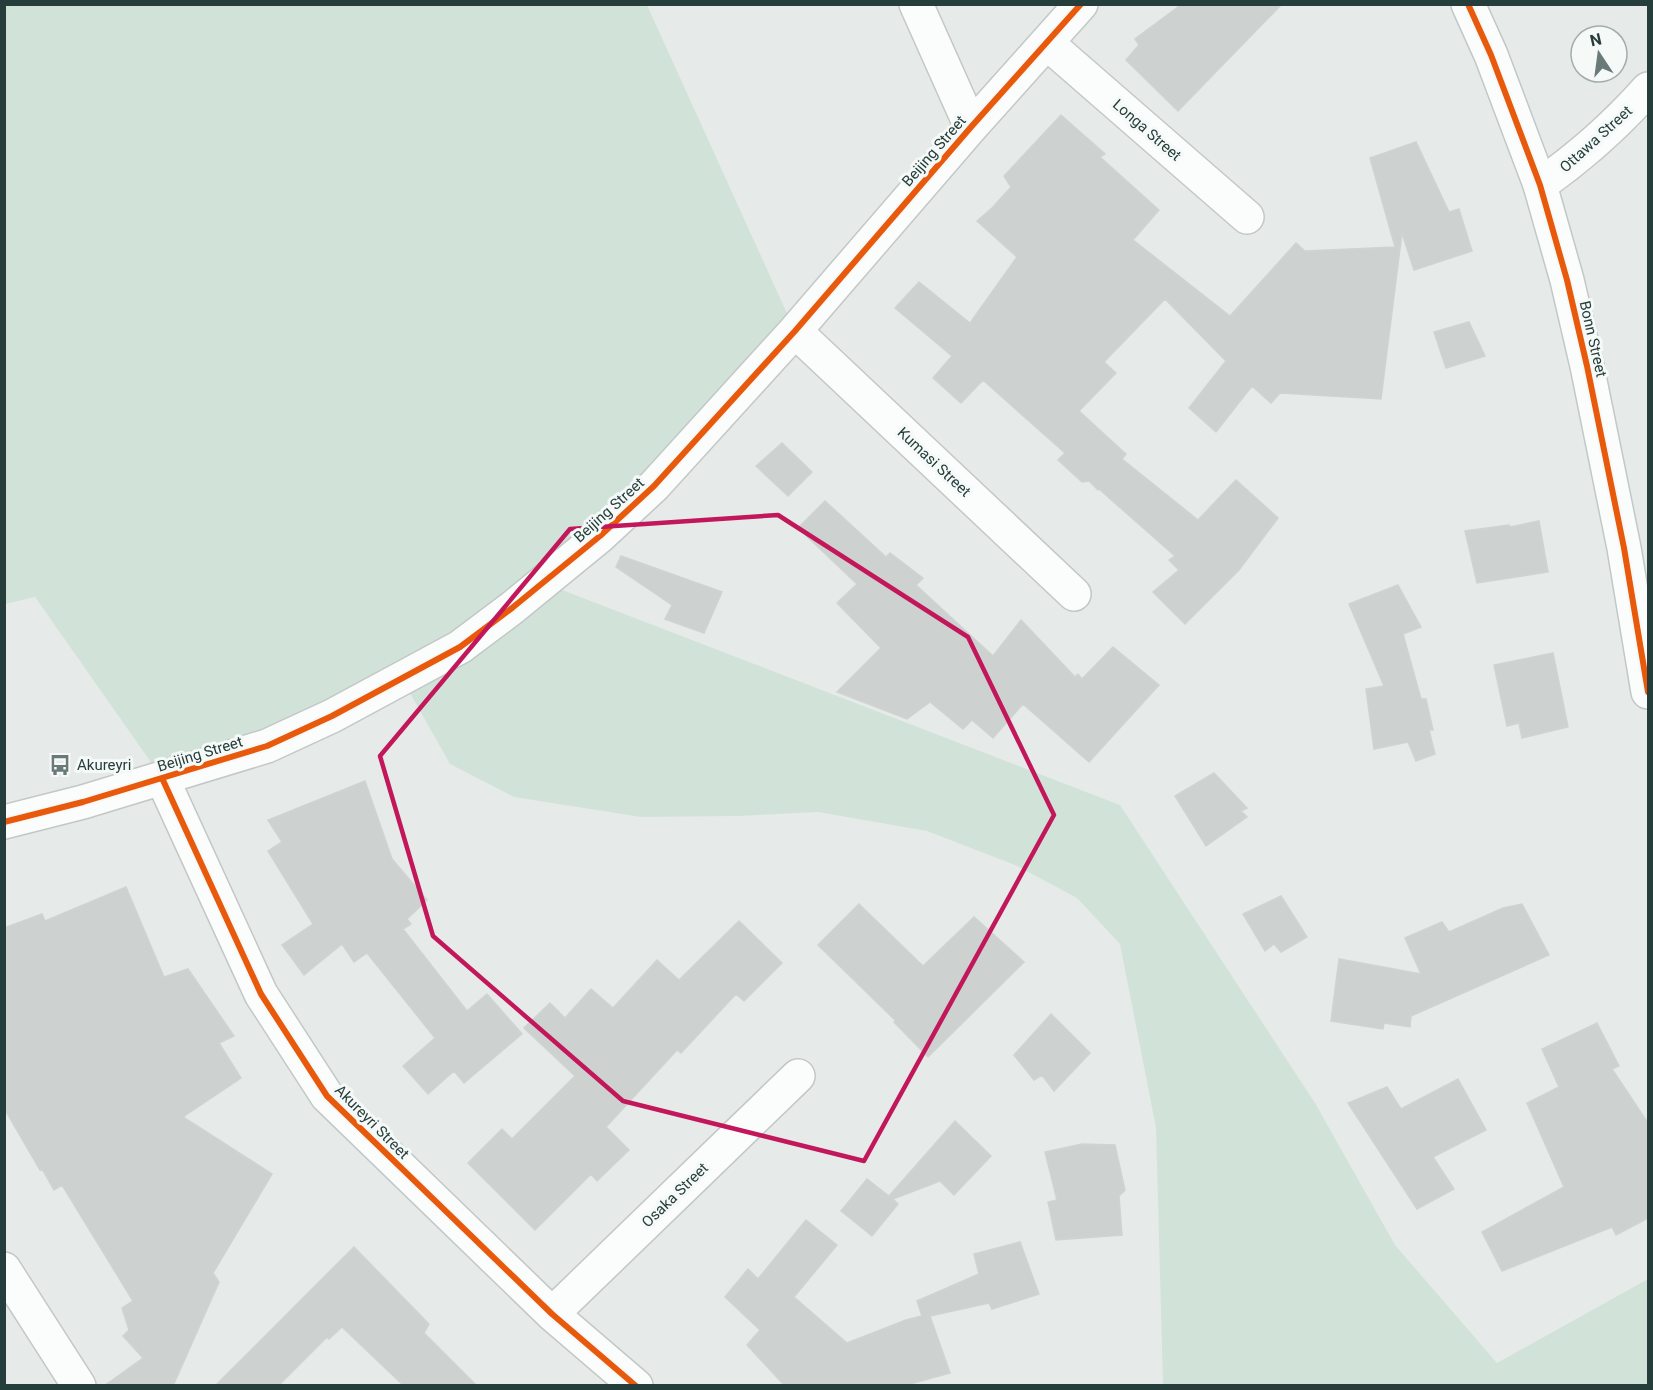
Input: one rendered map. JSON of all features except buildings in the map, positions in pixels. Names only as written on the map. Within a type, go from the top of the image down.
[{"type":"street","points":[[916,4],[971,127]]},
{"type":"street","name":"Beijing Street","points":[[4,822],[83,802],[267,746],[332,716],[460,647],[512,608],[600,536],[654,486],[795,331],[971,127],[1081,4]]},
{"type":"street","name":"Bonn Street","points":[[1468,4],[1491,55],[1540,185],[1568,280],[1624,548],[1648,692]]},
{"type":"street","name":"Longa Street","points":[[1047,44],[1247,217]]},
{"type":"street","name":"Ottawa Street","points":[[1540,185],[1566,167],[1597,140],[1648,89]]},
{"type":"street","name":"Kumasi Street","points":[[795,331],[1074,594]]},
{"type":"street","name":"Akureyri Street","points":[[162,778],[261,994],[327,1096],[552,1314],[636,1386]]},
{"type":"street","name":"Osaka Street","points":[[552,1314],[798,1076]]},
{"type":"street","points":[[4,1269],[79,1386]]},
{"type":"highlighted area","points":[[778,515],[968,637],[1054,815],[864,1161],[623,1101],[433,936],[380,756],[570,529]]},
{"type":"green space","points":[[4,5],[647,5],[795,331],[544,583],[1120,805],[1315,1103],[1395,1245],[1497,1363],[1648,1279],[1648,1385],[1163,1385],[1156,1128],[1120,944],[1077,898],[1015,865],[927,831],[818,812],[641,817],[514,797],[450,764],[402,679],[162,778],[35,597],[5,604]]},
{"type":"cycle path","points":[[4,822],[83,802],[267,746],[332,716],[460,647],[512,608],[600,536],[654,486],[795,331],[971,127],[1081,4]]},
{"type":"cycle path","points":[[1468,4],[1491,55],[1540,185],[1567,280],[1624,548],[1648,692]]},
{"type":"cycle path","points":[[162,778],[261,994],[327,1096],[552,1314],[636,1386]]},
{"type":"place","name":"Akureyri","points":[[60,765]]}]
